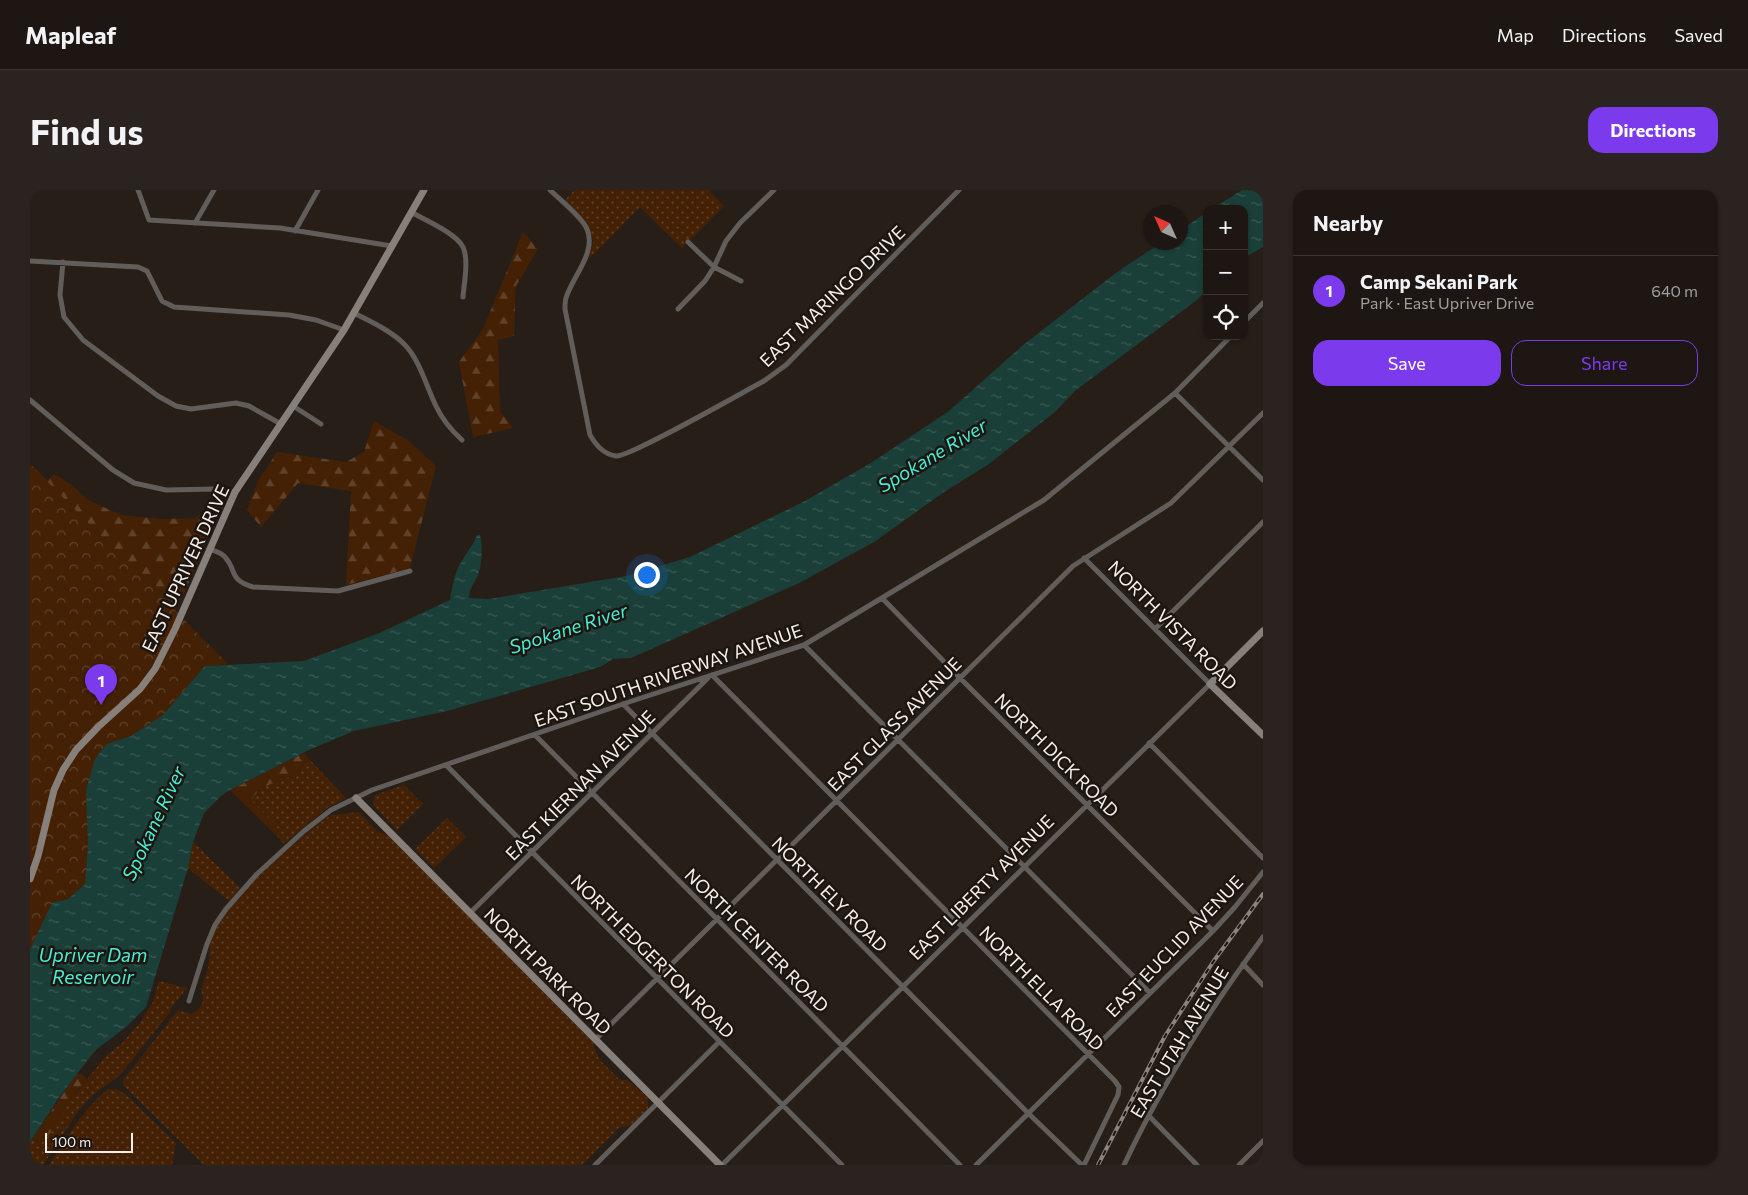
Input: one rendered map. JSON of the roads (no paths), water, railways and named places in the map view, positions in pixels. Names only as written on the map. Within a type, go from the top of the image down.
[{"type":"main road","name":"EAST UPRIVER DRIVE","points":[[30,879],[38,856],[54,790],[63,770],[76,750],[140,689],[155,669],[175,629],[235,492],[344,330],[424,190]]},
{"type":"main road","name":"EAST LIBERTY AVENUE","points":[[1210,684],[1263,632]]},
{"type":"main road","name":"NORTH VISTA ROAD","points":[[1210,684],[1263,734]]},
{"type":"main road","name":"NORTH PARK ROAD","points":[[356,798],[721,1165]]},
{"type":"street","points":[[138,190],[149,220],[266,227],[392,246]]},
{"type":"street","points":[[195,223],[214,190]]},
{"type":"street","points":[[295,231],[318,190]]},
{"type":"street","name":"EAST MARINGO DRIVE","points":[[550,190],[587,230],[589,245],[585,259],[568,294],[565,309],[590,435],[596,445],[606,452],[618,456],[632,452],[765,380],[786,365],[959,190]]},
{"type":"street","points":[[678,309],[705,281],[726,241],[740,223],[774,190]]},
{"type":"street","points":[[411,212],[451,234],[462,246],[465,260],[463,297]]},
{"type":"street","points":[[688,242],[714,267],[741,281]]},
{"type":"street","points":[[30,261],[138,267],[147,271],[162,301],[174,307],[288,314],[316,320],[344,330]]},
{"type":"street","points":[[63,262],[60,296],[64,317],[83,340],[158,396],[176,406],[191,409],[236,403],[249,406],[280,424]]},
{"type":"street","points":[[1248,318],[1263,303]]},
{"type":"street","points":[[354,313],[391,334],[404,344],[414,357],[436,407],[450,429],[462,440]]},
{"type":"street","name":"EAST SOUTH RIVERWAY AVENUE","points":[[189,1001],[207,944],[215,925],[226,909],[257,874],[304,831],[331,810],[372,790],[623,704],[804,645],[1044,500],[1175,393],[1227,340]]},
{"type":"street","points":[[1175,393],[1263,480]]},
{"type":"street","points":[[30,400],[113,470],[134,483],[166,490],[215,489],[235,492]]},
{"type":"street","points":[[293,406],[321,424]]},
{"type":"street","name":"EAST GLASS AVENUE","points":[[595,1040],[1073,566],[1171,503],[1263,413]]},
{"type":"street","points":[[1155,629],[1263,522]]},
{"type":"street","points":[[209,549],[223,554],[234,577],[243,584],[253,587],[338,591],[410,571]]},
{"type":"street","name":"NORTH VISTA ROAD","points":[[1084,558],[1210,684]]},
{"type":"street","name":"NORTH DICK ROAD","points":[[882,598],[1213,931]]},
{"type":"street","points":[[804,645],[1150,993]]},
{"type":"street","name":"EAST KIERNAN AVENUE","points":[[470,913],[710,676]]},
{"type":"street","name":"NORTH ELLA ROAD","points":[[710,676],[1115,1081],[1119,1087],[1118,1096],[1083,1165]]},
{"type":"street","name":"EAST LIBERTY AVENUE","points":[[721,1165],[1210,684]]},
{"type":"street","name":"NORTH ELY ROAD","points":[[623,704],[1028,1113],[1083,1165]]},
{"type":"street","name":"NORTH CENTER ROAD","points":[[535,735],[960,1165]]},
{"type":"street","points":[[1150,743],[1263,858]]},
{"type":"street","name":"NORTH EDGERTON ROAD","points":[[446,765],[842,1165]]},
{"type":"street","name":"EAST EUCLID AVENUE","points":[[976,1165],[1213,931],[1263,872]]},
{"type":"street","name":"EAST UTAH AVENUE","points":[[1124,1165],[1193,1039],[1263,937]]},
{"type":"street","points":[[1243,964],[1263,985]]},
{"type":"street","points":[[595,1165],[720,1042]]},
{"type":"street","points":[[1150,1116],[1197,1165]]},
{"type":"street","points":[[1239,1165],[1263,1141]]},
{"type":"water","points":[[1242,190],[1263,190],[1263,247],[1248,256],[1248,205],[1218,205]]},
{"type":"water","name":"Upriver Dam Reservoir","points":[[1203,215],[1203,294],[1076,390],[1056,411],[989,464],[944,492],[874,542],[799,583],[631,658],[613,659],[600,667],[447,711],[354,731],[311,749],[221,796],[204,813],[193,842],[188,868],[146,1007],[126,1027],[97,1049],[90,1057],[58,1099],[30,1142],[30,949],[52,903],[68,899],[85,884],[88,845],[86,790],[95,759],[107,744],[131,736],[163,715],[205,666],[304,661],[377,634],[450,600],[460,563],[477,535],[480,535],[481,540],[481,561],[469,598],[489,599],[626,576],[690,557],[805,501],[874,461],[949,411],[1023,345],[1117,272],[1150,250],[1188,250],[1188,225]]},
{"type":"railway","points":[[1098,1165],[1165,1036],[1213,962],[1263,894]]},
{"type":"place","name":"Camp Sekani Park","points":[[101,705]]},
{"type":"water label","name":"Spokane River","points":[[932,455]]},
{"type":"water label","name":"Spokane River","points":[[568,628]]},
{"type":"water label","name":"Spokane River","points":[[153,823]]}]
